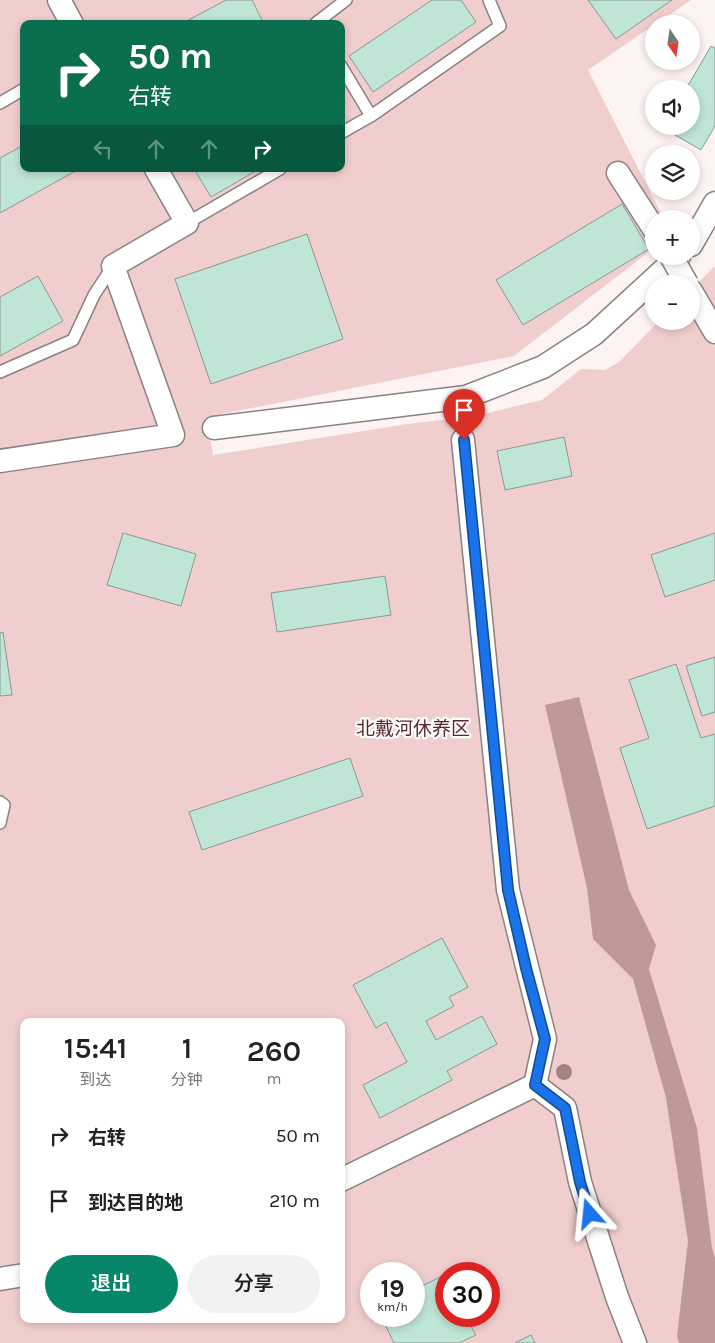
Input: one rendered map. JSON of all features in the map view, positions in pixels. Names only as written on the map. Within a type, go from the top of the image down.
[{"type":"street","points":[[59,0],[70,20]]},
{"type":"street","points":[[0,461],[173,436],[113,266],[187,223],[158,172]]},
{"type":"street","points":[[618,173],[645,215]]},
{"type":"street","points":[[700,229],[715,203]]},
{"type":"street","points":[[214,428],[466,397],[543,367],[594,334],[669,265]]},
{"type":"street","points":[[700,306],[715,332]]},
{"type":"street","points":[[464,440],[508,890],[545,1039],[535,1085]]},
{"type":"street","points":[[345,1178],[535,1085]]},
{"type":"street","points":[[535,1085],[565,1108],[580,1182],[617,1297],[635,1343]]},
{"type":"street","points":[[0,1279],[20,1276]]},
{"type":"lane","points":[[319,20],[346,0]]},
{"type":"lane","points":[[345,131],[371,116],[500,26],[489,0]]},
{"type":"lane","points":[[345,73],[371,116]]},
{"type":"lane","points":[[0,103],[20,91]]},
{"type":"lane","points":[[187,223],[275,172]]},
{"type":"lane","points":[[0,372],[73,340],[94,295],[113,266]]},
{"type":"lane","points":[[0,802],[4,805],[0,823]]},
{"type":"green space","name":"北戴河休养区","points":[[0,0],[691,0],[669,15],[645,15],[645,31],[588,70],[645,182],[645,200],[654,200],[659,210],[645,210],[645,255],[514,356],[207,417],[213,455],[407,424],[475,416],[542,400],[581,369],[605,370],[619,362],[650,330],[700,330],[700,281],[715,266],[715,1343],[0,1343]]},
{"type":"shaded area","points":[[579,697],[629,890],[656,945],[649,969],[697,1128],[712,1248],[715,1258],[715,1343],[679,1343],[677,1336],[688,1241],[666,1098],[633,979],[593,939],[587,888],[545,705]]},
{"type":"building","points":[[226,0],[252,0],[262,20],[188,20]]},
{"type":"building","points":[[432,0],[461,0],[476,22],[373,92],[349,56]]},
{"type":"building","points":[[588,0],[672,0],[650,15],[645,15],[645,19],[616,39]]},
{"type":"building","points":[[711,46],[715,48],[715,126],[701,150],[700,145],[692,145],[675,135],[700,135],[700,80],[691,80],[697,70],[700,70],[700,65]]},
{"type":"building","points":[[20,147],[20,172],[74,172],[0,213],[0,158]]},
{"type":"building","points":[[196,172],[254,172],[211,197]]},
{"type":"building","points":[[622,204],[645,242],[645,251],[523,325],[496,280]]},
{"type":"building","points":[[307,234],[343,339],[211,384],[175,279]]},
{"type":"building","points":[[38,276],[63,321],[0,356],[0,297]]},
{"type":"building","points":[[564,437],[572,476],[505,490],[497,451]]},
{"type":"building","points":[[123,533],[196,554],[181,606],[107,585]]},
{"type":"building","points":[[715,533],[715,580],[665,597],[651,555]]},
{"type":"building","points":[[385,576],[391,615],[277,632],[271,593]]},
{"type":"building","points":[[3,632],[12,695],[0,696],[0,633]]},
{"type":"building","points":[[715,657],[715,712],[702,716],[686,666]]},
{"type":"building","points":[[676,664],[701,738],[715,734],[715,806],[647,829],[620,748],[649,738],[629,680]]},
{"type":"building","points":[[350,758],[363,796],[202,850],[189,812]]},
{"type":"building","points":[[442,938],[468,987],[449,997],[454,1006],[426,1021],[436,1040],[482,1016],[497,1044],[447,1071],[452,1080],[380,1118],[363,1085],[407,1062],[386,1022],[376,1028],[353,985]]},
{"type":"building","points":[[435,1280],[435,1327],[471,1327],[476,1335],[459,1343],[394,1343],[386,1327],[425,1327],[425,1284]]},
{"type":"building","points":[[531,1335],[535,1343],[515,1343]]},
{"type":"route","points":[[464,440],[508,890],[545,1039],[535,1085],[565,1108],[580,1182],[590,1214]]}]
